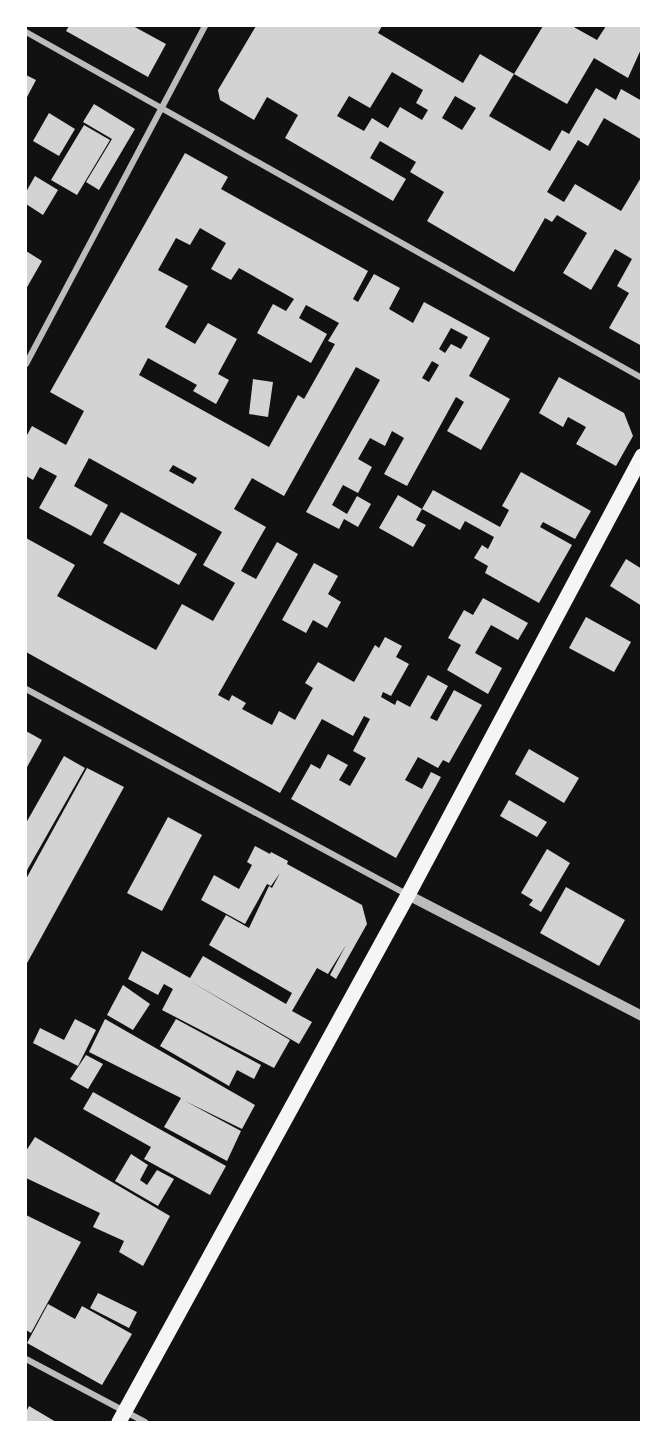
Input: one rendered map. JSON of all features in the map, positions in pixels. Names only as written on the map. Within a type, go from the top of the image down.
[{"type":"main road","points":[[122,1417],[408,895],[642,456]]},
{"type":"street","points":[[26,364],[205,26]]},
{"type":"street","points":[[26,32],[161,110],[642,378]]},
{"type":"street","points":[[26,689],[408,895],[642,1016]]},
{"type":"street","points":[[26,1359],[122,1417],[145,1422]]},
{"type":"building","points":[[69,26],[133,26],[166,44],[148,77],[66,31]]},
{"type":"building","points":[[256,26],[382,26],[378,33],[463,83],[480,54],[514,74],[489,116],[550,151],[562,130],[569,134],[596,88],[616,100],[621,89],[642,101],[642,140],[604,118],[588,146],[578,140],[547,192],[564,202],[575,184],[621,211],[642,176],[642,346],[609,328],[629,293],[617,286],[632,259],[615,249],[591,290],[563,273],[587,233],[557,215],[552,222],[545,218],[514,272],[427,221],[444,192],[410,172],[416,162],[380,141],[370,158],[406,179],[393,201],[285,138],[298,115],[267,97],[254,120],[220,100],[218,90]],"holes":[[[392,72],[423,90],[416,103],[428,110],[422,120],[400,107],[388,128],[372,118],[364,131],[337,116],[349,96],[370,108]],[[455,96],[476,108],[462,130],[442,118]]]},
{"type":"building","points":[[543,26],[572,26],[597,40],[606,26],[642,26],[642,47],[628,78],[594,58],[567,104],[514,74]]},
{"type":"building","points":[[26,75],[36,80],[26,99]]},
{"type":"building","points":[[94,104],[135,129],[99,190],[86,182],[112,139],[83,122]]},
{"type":"building","points":[[49,113],[75,129],[59,156],[33,141]]},
{"type":"building","points":[[84,125],[110,140],[77,195],[51,180]]},
{"type":"building","points":[[185,153],[228,177],[221,189],[368,271],[353,299],[358,302],[374,274],[400,288],[389,309],[413,323],[424,302],[490,338],[469,376],[510,399],[481,450],[447,431],[464,402],[456,397],[407,486],[384,474],[404,438],[392,431],[385,446],[370,438],[358,459],[372,467],[358,493],[343,485],[332,505],[347,514],[357,496],[371,504],[358,527],[344,519],[339,529],[306,512],[380,380],[356,367],[284,496],[252,478],[234,509],[266,527],[241,571],[256,579],[277,542],[298,554],[218,695],[229,701],[232,695],[246,703],[242,709],[272,725],[279,711],[295,720],[313,688],[305,683],[318,662],[354,682],[375,645],[379,648],[385,637],[402,646],[396,657],[409,664],[391,696],[383,692],[381,697],[395,705],[397,700],[410,707],[428,675],[448,686],[430,718],[437,721],[454,690],[482,705],[449,763],[443,760],[438,768],[418,757],[405,780],[422,789],[431,772],[441,777],[396,858],[291,799],[311,764],[320,769],[328,754],[348,765],[339,780],[350,786],[366,758],[353,751],[370,719],[364,716],[353,736],[322,719],[280,793],[26,652],[26,538],[75,565],[57,596],[156,650],[182,604],[213,621],[235,583],[203,565],[222,532],[89,458],[74,486],[108,505],[91,536],[39,508],[57,476],[40,467],[33,480],[26,476],[26,437],[32,426],[66,445],[84,411],[50,392]],"holes":[[[200,228],[226,243],[211,269],[231,280],[239,268],[294,299],[286,311],[273,304],[257,333],[311,363],[327,334],[299,318],[306,305],[339,323],[328,341],[335,344],[304,399],[298,395],[269,447],[139,375],[148,358],[197,385],[193,391],[216,404],[229,380],[218,374],[237,339],[208,323],[195,344],[165,327],[188,286],[158,270],[176,238],[190,245]],[[451,328],[468,337],[461,349],[451,344],[445,353],[439,349]],[[432,361],[439,365],[429,382],[422,378]],[[173,465],[197,478],[193,484],[169,471]]]},
{"type":"building","points":[[35,176],[58,190],[43,215],[26,204],[26,192]]},
{"type":"building","points":[[26,251],[42,261],[26,289]]},
{"type":"building","points":[[559,377],[624,413],[633,436],[616,466],[576,444],[586,427],[568,417],[563,427],[539,413]]},
{"type":"building","points":[[253,379],[273,382],[268,417],[249,414]]},
{"type":"building","points":[[521,472],[591,511],[575,539],[543,522],[540,527],[572,545],[539,603],[485,573],[488,566],[474,558],[482,545],[488,549],[494,537],[465,521],[460,530],[422,509],[433,490],[500,527],[509,510],[502,506]]},
{"type":"building","points":[[398,495],[422,509],[416,520],[426,525],[413,547],[379,528]]},
{"type":"building","points":[[121,512],[197,554],[179,585],[103,543]]},
{"type":"building","points":[[626,559],[642,569],[642,606],[610,586]]},
{"type":"building","points":[[314,563],[338,576],[328,594],[341,602],[327,628],[313,620],[306,633],[282,620]]},
{"type":"building","points":[[483,598],[528,623],[518,640],[491,625],[475,653],[502,668],[488,694],[447,670],[461,645],[448,638],[464,610],[473,615]]},
{"type":"building","points":[[586,617],[631,642],[614,672],[569,648]]},
{"type":"building","points":[[26,731],[42,740],[26,769]]},
{"type":"building","points":[[529,749],[579,778],[564,803],[515,774]]},
{"type":"building","points":[[64,756],[85,768],[26,872],[26,823]]},
{"type":"building","points":[[87,768],[124,787],[26,965],[26,879]]},
{"type":"building","points":[[509,800],[547,822],[537,837],[500,816]]},
{"type":"building","points":[[168,817],[202,835],[162,911],[127,893]]},
{"type":"building","points":[[255,846],[288,861],[287,864],[362,905],[367,924],[336,979],[330,975],[346,945],[328,974],[317,968],[292,1011],[312,1022],[299,1044],[188,980],[290,1040],[274,1068],[162,1010],[173,989],[164,984],[158,995],[128,979],[142,951],[190,978],[203,956],[286,1004],[292,993],[209,945],[226,915],[249,928],[269,886],[272,888],[280,873],[271,886],[267,884],[245,924],[201,900],[214,875],[239,889],[252,865],[247,862]]},
{"type":"building","points":[[547,849],[570,863],[541,912],[529,905],[533,900],[521,893]]},
{"type":"building","points":[[566,887],[625,920],[599,966],[540,933]]},
{"type":"building","points":[[123,985],[150,1004],[133,1030],[107,1015]]},
{"type":"building","points":[[75,1019],[96,1030],[78,1066],[33,1043],[40,1028],[64,1040]]},
{"type":"building","points":[[105,1019],[255,1105],[242,1129],[185,1101],[241,1131],[227,1161],[164,1127],[181,1098],[89,1052]]},
{"type":"building","points":[[176,1019],[261,1065],[254,1079],[237,1070],[229,1086],[160,1046]]},
{"type":"building","points":[[86,1055],[103,1064],[88,1089],[70,1079]]},
{"type":"building","points":[[93,1092],[226,1166],[210,1195],[144,1159],[151,1147],[83,1109]]},
{"type":"building","points":[[35,1137],[170,1216],[143,1266],[119,1252],[124,1241],[93,1227],[100,1213],[26,1178],[26,1151]]},
{"type":"building","points":[[131,1154],[148,1165],[140,1180],[147,1185],[157,1170],[174,1179],[158,1206],[115,1181]]},
{"type":"building","points":[[26,1215],[81,1242],[31,1333],[26,1330]]},
{"type":"building","points":[[98,1293],[137,1312],[129,1328],[90,1308]]},
{"type":"building","points":[[48,1304],[75,1319],[82,1306],[132,1334],[102,1385],[27,1343]]},
{"type":"building","points":[[29,1406],[56,1422],[26,1422],[26,1412]]}]
